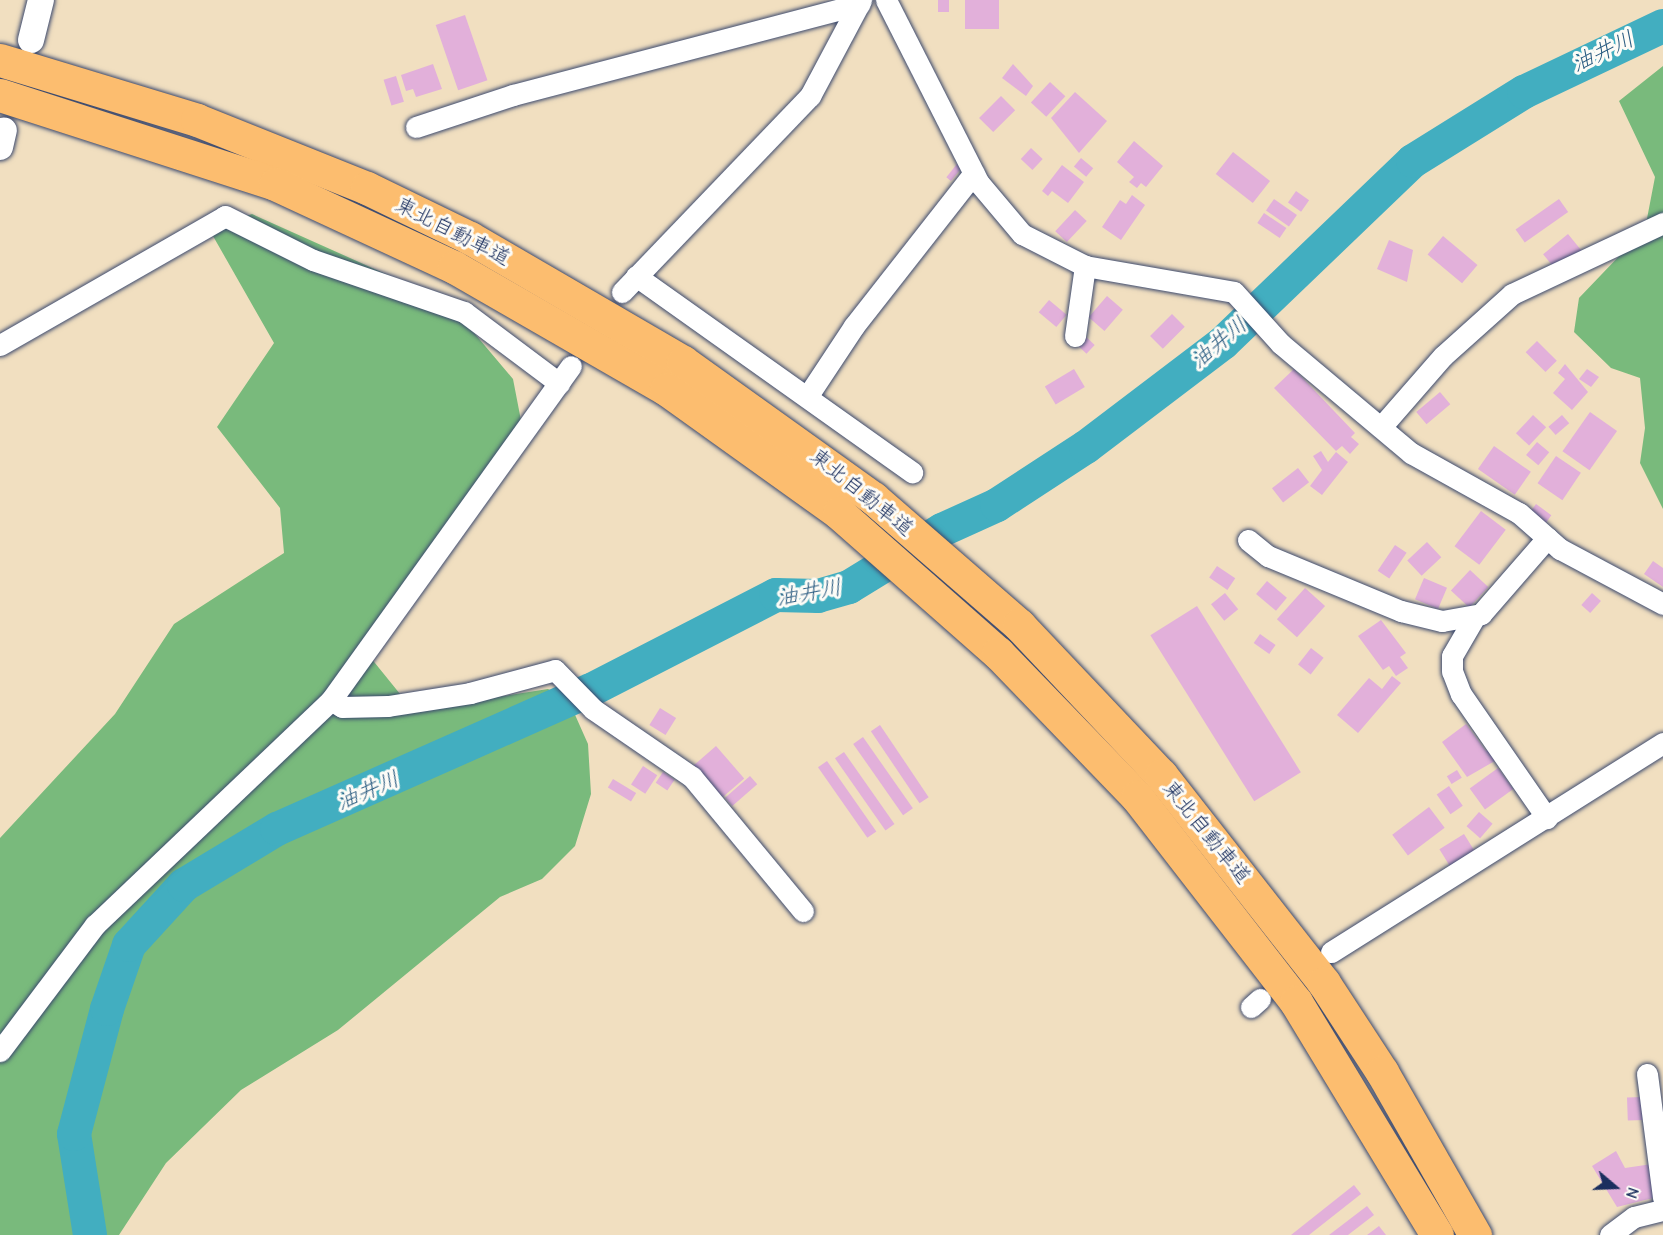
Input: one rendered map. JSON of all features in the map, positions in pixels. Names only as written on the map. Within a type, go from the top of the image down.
[{"type":"highway","name":"東北自動車道","points":[[0,60],[197,120],[367,188],[470,238],[684,362],[873,498],[1019,625],[1123,734],[1249,883],[1382,1072],[1475,1235]]},
{"type":"highway","name":"東北自動車道","points":[[0,95],[275,184],[454,267],[666,389],[839,513],[928,588],[1086,741],[1225,905],[1354,1091],[1437,1235]]},
{"type":"street","points":[[31,40],[41,0]]},
{"type":"street","points":[[886,0],[974,173],[995,207],[1022,234],[1085,266],[1234,292],[1274,335],[1411,453],[1519,513],[1547,538],[1663,604]]},
{"type":"street","points":[[416,127],[513,95],[860,2]]},
{"type":"street","points":[[622,292],[810,96],[860,2]]},
{"type":"street","points":[[809,394],[854,326],[974,173]]},
{"type":"street","points":[[0,345],[225,216],[313,260],[464,312],[565,375],[331,700],[95,925],[0,1051]]},
{"type":"street","points":[[1381,427],[1443,356],[1512,294],[1663,223]]},
{"type":"street","points":[[1075,336],[1085,266]]},
{"type":"street","points":[[636,276],[809,394],[912,472]]},
{"type":"street","points":[[1547,538],[1474,618],[1452,656],[1452,670],[1461,694],[1547,818]]},
{"type":"street","points":[[1248,540],[1268,556],[1401,611],[1430,620],[1474,618]]},
{"type":"street","points":[[331,700],[342,707],[388,706],[470,693],[547,670],[571,681],[593,709],[692,777],[803,911]]},
{"type":"street","points":[[1331,952],[1663,743]]},
{"type":"street","points":[[1647,1074],[1663,1198]]},
{"type":"street","points":[[1610,1235],[1634,1217],[1663,1210]]},
{"type":"green space","points":[[1663,66],[1663,509],[1640,463],[1645,428],[1640,378],[1611,368],[1574,332],[1579,298],[1645,229],[1655,177],[1619,101]]},
{"type":"green space","points":[[252,214],[448,302],[513,379],[524,436],[362,647],[413,710],[548,689],[568,699],[588,744],[591,794],[575,846],[542,879],[500,897],[338,1030],[241,1090],[166,1163],[119,1235],[0,1235],[0,838],[115,714],[174,624],[284,553],[280,508],[217,427],[274,343],[209,229]]},
{"type":"building","points":[[938,0],[949,0],[949,12],[938,12]]},
{"type":"building","points":[[965,0],[999,0],[999,29],[965,29]]},
{"type":"building","points":[[465,15],[487,80],[458,90],[436,25]]},
{"type":"building","points":[[433,64],[442,89],[416,97],[413,89],[406,91],[401,75]]},
{"type":"building","points":[[1013,64],[1033,86],[1026,96],[1002,78]]},
{"type":"building","points":[[396,76],[404,102],[391,106],[384,80]]},
{"type":"building","points":[[1050,82],[1065,96],[1046,117],[1031,102]]},
{"type":"building","points":[[1075,92],[1107,121],[1079,153],[1051,118]]},
{"type":"building","points":[[1001,96],[1015,110],[993,132],[979,118]]},
{"type":"building","points":[[1134,141],[1163,166],[1146,187],[1141,183],[1137,188],[1129,182],[1134,177],[1117,162]]},
{"type":"building","points":[[1031,148],[1043,159],[1032,170],[1021,159]]},
{"type":"building","points":[[1233,152],[1270,181],[1253,203],[1216,174]]},
{"type":"building","points":[[1081,158],[1093,168],[1086,177],[1074,166]]},
{"type":"building","points":[[957,164],[962,168],[951,181],[946,177]]},
{"type":"building","points":[[1062,165],[1084,182],[1068,203],[1052,191],[1048,196],[1042,191]]},
{"type":"building","points":[[1296,191],[1309,200],[1301,212],[1288,202]]},
{"type":"building","points":[[1132,195],[1145,205],[1121,240],[1102,227],[1120,200],[1126,204]]},
{"type":"building","points":[[1274,199],[1297,215],[1289,227],[1266,210]]},
{"type":"building","points":[[1559,199],[1568,212],[1525,243],[1516,229]]},
{"type":"building","points":[[1075,210],[1087,221],[1067,242],[1055,231]]},
{"type":"building","points":[[1264,213],[1286,228],[1280,238],[1257,223]]},
{"type":"building","points":[[1568,234],[1582,251],[1557,271],[1543,254]]},
{"type":"building","points":[[1443,236],[1477,265],[1462,283],[1428,254]]},
{"type":"building","points":[[1389,240],[1413,250],[1407,282],[1377,269]]},
{"type":"building","points":[[1107,296],[1123,310],[1104,331],[1089,317]]},
{"type":"building","points":[[1049,300],[1067,315],[1056,327],[1039,312]]},
{"type":"building","points":[[1172,314],[1185,327],[1163,349],[1150,336]]},
{"type":"building","points":[[1083,334],[1095,345],[1087,354],[1075,343]]},
{"type":"building","points":[[1537,341],[1557,361],[1545,372],[1526,352]]},
{"type":"building","points":[[1565,364],[1588,392],[1572,410],[1553,393],[1565,379],[1558,373]]},
{"type":"building","points":[[1074,369],[1085,387],[1056,405],[1045,387]]},
{"type":"building","points":[[1294,369],[1355,433],[1351,437],[1359,444],[1350,454],[1342,446],[1336,451],[1274,388]]},
{"type":"building","points":[[1587,369],[1599,377],[1591,387],[1579,379]]},
{"type":"building","points":[[1440,392],[1450,404],[1427,424],[1416,412]]},
{"type":"building","points":[[1590,412],[1617,431],[1590,470],[1562,451]]},
{"type":"building","points":[[1533,415],[1546,427],[1529,446],[1516,433]]},
{"type":"building","points":[[1562,415],[1569,423],[1556,435],[1548,427]]},
{"type":"building","points":[[1537,442],[1549,452],[1538,465],[1526,455]]},
{"type":"building","points":[[1494,446],[1531,472],[1515,495],[1478,469]]},
{"type":"building","points":[[1321,451],[1328,462],[1336,452],[1348,462],[1322,495],[1310,486],[1322,470],[1313,456]]},
{"type":"building","points":[[1556,456],[1581,473],[1562,500],[1538,483]]},
{"type":"building","points":[[1298,468],[1309,482],[1283,503],[1272,488]]},
{"type":"building","points":[[1536,504],[1551,515],[1544,525],[1529,514]]},
{"type":"building","points":[[1481,511],[1506,530],[1479,565],[1455,546]]},
{"type":"building","points":[[1427,542],[1441,557],[1422,576],[1407,560]]},
{"type":"building","points":[[1395,545],[1407,553],[1389,579],[1378,571]]},
{"type":"building","points":[[1653,561],[1663,568],[1663,587],[1644,574]]},
{"type":"building","points":[[1217,566],[1235,578],[1227,590],[1209,578]]},
{"type":"building","points":[[1470,570],[1488,587],[1469,608],[1451,590]]},
{"type":"building","points":[[1424,578],[1447,588],[1438,609],[1415,599]]},
{"type":"building","points":[[1267,581],[1287,598],[1276,611],[1256,594]]},
{"type":"building","points":[[1305,588],[1325,606],[1297,637],[1277,619]]},
{"type":"building","points":[[1225,593],[1238,609],[1224,621],[1211,604]]},
{"type":"building","points":[[1592,593],[1601,601],[1590,613],[1581,605]]},
{"type":"building","points":[[1197,606],[1301,772],[1254,801],[1150,635]]},
{"type":"building","points":[[1381,620],[1406,653],[1400,657],[1408,668],[1396,676],[1389,666],[1383,670],[1358,636]]},
{"type":"building","points":[[1260,634],[1276,645],[1269,654],[1254,643]]},
{"type":"building","points":[[1311,648],[1324,658],[1311,674],[1298,665]]},
{"type":"building","points":[[1392,676],[1401,683],[1358,733],[1337,715],[1369,678],[1382,689]]},
{"type":"building","points":[[660,708],[676,718],[666,735],[649,725]]},
{"type":"building","points":[[1466,724],[1486,751],[1492,747],[1500,758],[1467,777],[1442,742]]},
{"type":"building","points":[[880,725],[929,797],[920,803],[871,731]]},
{"type":"building","points":[[863,737],[913,808],[903,815],[853,744]]},
{"type":"building","points":[[716,746],[744,778],[721,799],[693,766]]},
{"type":"building","points":[[844,752],[894,824],[885,830],[835,758]]},
{"type":"building","points":[[827,761],[876,831],[867,838],[818,767]]},
{"type":"building","points":[[643,766],[657,775],[645,794],[631,784]]},
{"type":"building","points":[[1498,768],[1513,789],[1485,810],[1470,789]]},
{"type":"building","points":[[1457,770],[1462,778],[1452,784],[1447,776]]},
{"type":"building","points":[[663,772],[675,780],[667,791],[656,783]]},
{"type":"building","points":[[750,776],[757,784],[732,806],[725,798]]},
{"type":"building","points":[[613,779],[636,793],[631,801],[608,788]]},
{"type":"building","points":[[1449,786],[1463,806],[1450,814],[1437,795]]},
{"type":"building","points":[[1429,807],[1445,828],[1408,855],[1392,835]]},
{"type":"building","points":[[1479,812],[1493,824],[1480,838],[1467,826]]},
{"type":"building","points":[[1464,834],[1476,853],[1451,868],[1439,849]]},
{"type":"building","points":[[1644,1097],[1645,1120],[1628,1121],[1627,1098]]},
{"type":"building","points":[[1616,1151],[1625,1168],[1652,1164],[1657,1197],[1617,1207],[1592,1166]]},
{"type":"building","points":[[1354,1185],[1361,1194],[1309,1235],[1291,1235]]},
{"type":"building","points":[[1367,1206],[1374,1215],[1348,1235],[1329,1235]]},
{"type":"building","points":[[1379,1226],[1386,1235],[1367,1235]]},
{"type":"waterway","name":"油井川","points":[[90,1235],[74,1134],[107,1009],[129,945],[184,885],[277,829],[591,690],[776,595],[818,596],[849,587],[942,530],[997,505],[1086,447],[1223,343],[1413,161],[1524,92],[1663,26]]}]
